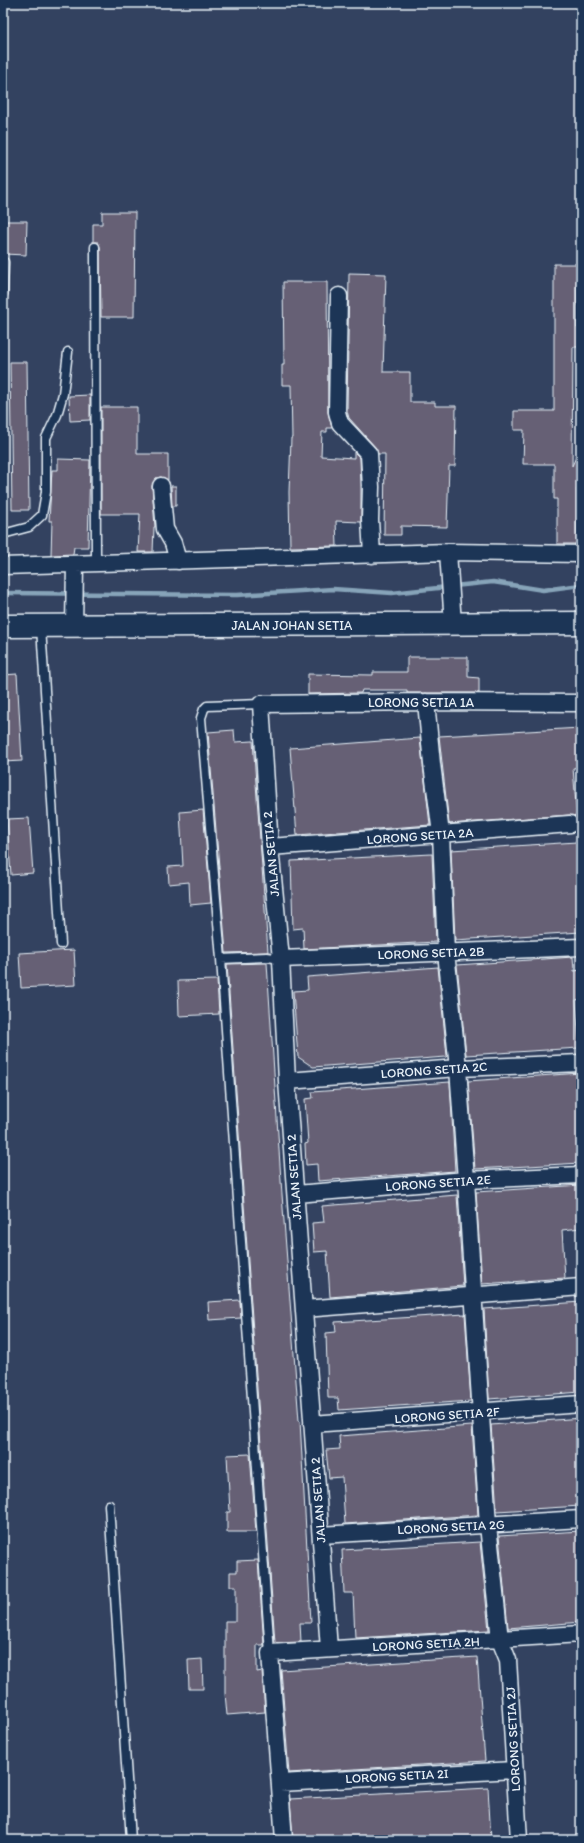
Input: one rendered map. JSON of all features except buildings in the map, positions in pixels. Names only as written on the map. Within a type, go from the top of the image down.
[{"type":"main road","name":"JALAN JOHAN SETIA","points":[[3,626],[41,627],[74,616],[453,613],[581,623]]},
{"type":"street","points":[[339,296],[337,412],[340,423],[369,454],[372,555]]},
{"type":"street","points":[[162,486],[165,530],[173,542],[178,561]]},
{"type":"street","points":[[3,566],[75,570],[96,563],[372,555],[449,557],[581,554]]},
{"type":"street","points":[[449,557],[453,613]]},
{"type":"street","points":[[74,616],[75,570]]},
{"type":"street","name":"LORONG SETIA 1A","points":[[261,704],[426,702],[581,703]]},
{"type":"street","name":"LORONG SETIA 2J","points":[[426,702],[441,834],[446,952],[458,1068],[482,1412],[488,1525],[500,1640],[508,1660],[519,1840]]},
{"type":"street","name":"JALAN SETIA 2","points":[[261,704],[270,847],[281,959],[287,1081],[329,1649]]},
{"type":"street","name":"LORONG SETIA 2A","points":[[270,847],[570,824]]},
{"type":"street","name":"LORONG SETIA 2B","points":[[281,959],[581,947]]},
{"type":"street","name":"LORONG SETIA 2C","points":[[287,1081],[458,1068],[581,1063]]},
{"type":"street","name":"LORONG SETIA 2E","points":[[296,1194],[466,1180],[581,1175]]},
{"type":"street","points":[[304,1309],[581,1287]]},
{"type":"street","name":"LORONG SETIA 2F","points":[[312,1424],[581,1404]]},
{"type":"street","name":"LORONG SETIA 2G","points":[[321,1535],[581,1519]]},
{"type":"street","name":"LORONG SETIA 2H","points":[[270,1653],[581,1634]]},
{"type":"street","points":[[270,1653],[284,1840]]},
{"type":"street","name":"LORONG SETIA 2I","points":[[280,1783],[514,1770]]},
{"type":"lane","points":[[95,247],[96,563]]},
{"type":"lane","points":[[3,294],[4,262]]},
{"type":"lane","points":[[3,534],[29,527],[42,515],[46,492],[46,438],[57,415],[63,394],[68,352]]},
{"type":"lane","points":[[41,627],[61,944]]},
{"type":"lane","points":[[261,704],[207,706],[201,713],[221,959],[270,1653]]},
{"type":"lane","points":[[221,959],[267,957],[281,959]]},
{"type":"lane","points":[[109,1506],[131,1840]]},
{"type":"waterway","points":[[454,586],[493,582],[543,590],[581,585]]},
{"type":"waterway","points":[[3,593],[237,595],[333,589],[392,593],[447,587]]}]
